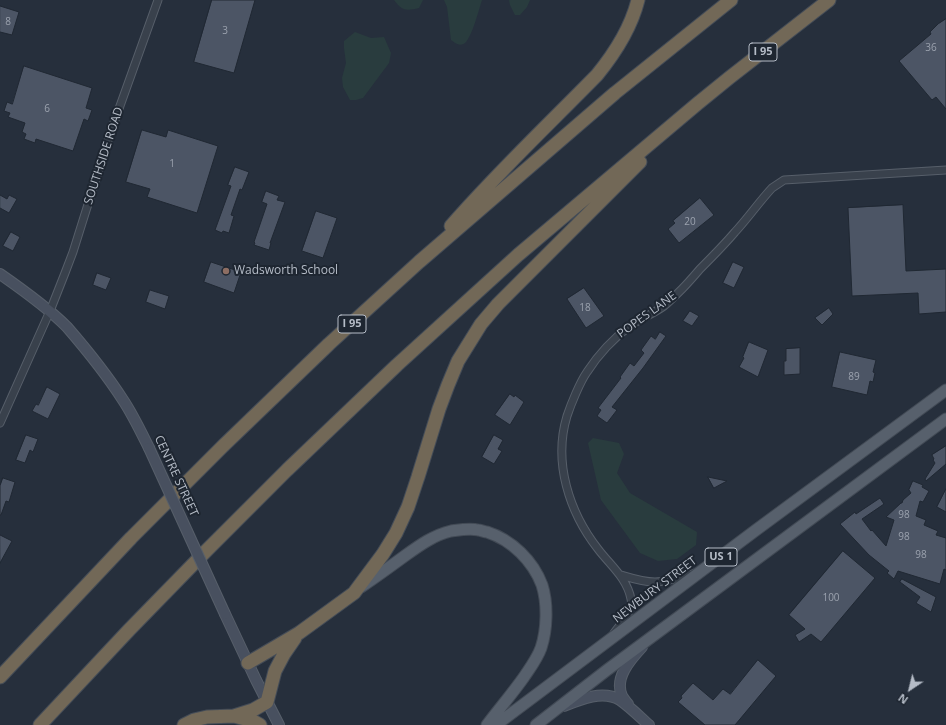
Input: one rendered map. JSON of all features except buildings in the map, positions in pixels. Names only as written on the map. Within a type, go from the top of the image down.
[{"type":"highway","points":[[419,262],[482,192],[597,75],[610,59],[621,41],[638,0]]},
{"type":"highway","name":"I 95","points":[[0,677],[131,538],[223,446],[329,344],[419,262],[615,93],[731,0]]},
{"type":"highway","name":"I 95","points":[[40,725],[129,630],[217,540],[287,470],[397,365],[518,255],[697,104],[829,0]]},
{"type":"highway","points":[[248,664],[299,634],[354,592],[383,554],[396,533],[408,507],[448,385],[458,361],[481,324],[498,304],[697,104]]},
{"type":"highway","points":[[184,725],[194,720],[207,717],[234,716],[253,710],[267,702],[275,672],[284,654],[299,634]]},
{"type":"highway","points":[[234,716],[253,721],[260,725]]},
{"type":"main road","name":"CENTRE STREET","points":[[0,274],[50,311],[66,327],[95,361],[123,399],[149,448],[248,664],[279,725]]},
{"type":"main road","name":"NEWBURY STREET","points":[[496,725],[946,390]]},
{"type":"main road","name":"US 1","points":[[536,725],[946,420]]},
{"type":"main road","points":[[354,592],[421,544],[437,536],[451,532],[478,530],[493,534],[516,548],[532,565],[542,587],[545,600],[545,632],[541,649],[532,666],[487,725]]},
{"type":"main road","points":[[631,709],[623,697],[621,690],[620,684],[622,676],[634,656],[652,638]]},
{"type":"main road","points":[[557,709],[576,701],[591,697],[610,697],[619,700],[649,725]]},
{"type":"street","name":"SOUTHSIDE ROAD","points":[[0,423],[50,311],[73,252],[111,131],[158,0]]},
{"type":"street","name":"POPES LANE","points":[[608,641],[624,620],[630,609],[632,600],[621,575],[598,550],[587,534],[572,503],[567,488],[562,457],[563,437],[567,416],[578,388],[586,373],[616,338],[631,325],[664,306],[682,289],[778,183],[784,180],[946,170]]},
{"type":"street","points":[[621,575],[654,582],[701,572]]},
{"type":"shaded area","points":[[394,0],[423,0],[419,8],[407,10],[399,6]]},
{"type":"shaded area","points":[[444,0],[482,0],[468,40],[461,45],[451,40],[447,7]]},
{"type":"shaded area","points":[[509,0],[530,0],[527,7],[520,15],[515,15]]},
{"type":"shaded area","points":[[355,32],[371,38],[384,37],[391,53],[389,63],[363,98],[350,100],[343,87],[342,78],[346,63],[344,41]]},
{"type":"shaded area","points":[[593,438],[619,443],[624,454],[617,473],[630,493],[697,532],[696,545],[677,559],[658,561],[640,553],[601,500],[588,443]]},
{"type":"place","name":"Wadsworth School","points":[[226,271]]}]
